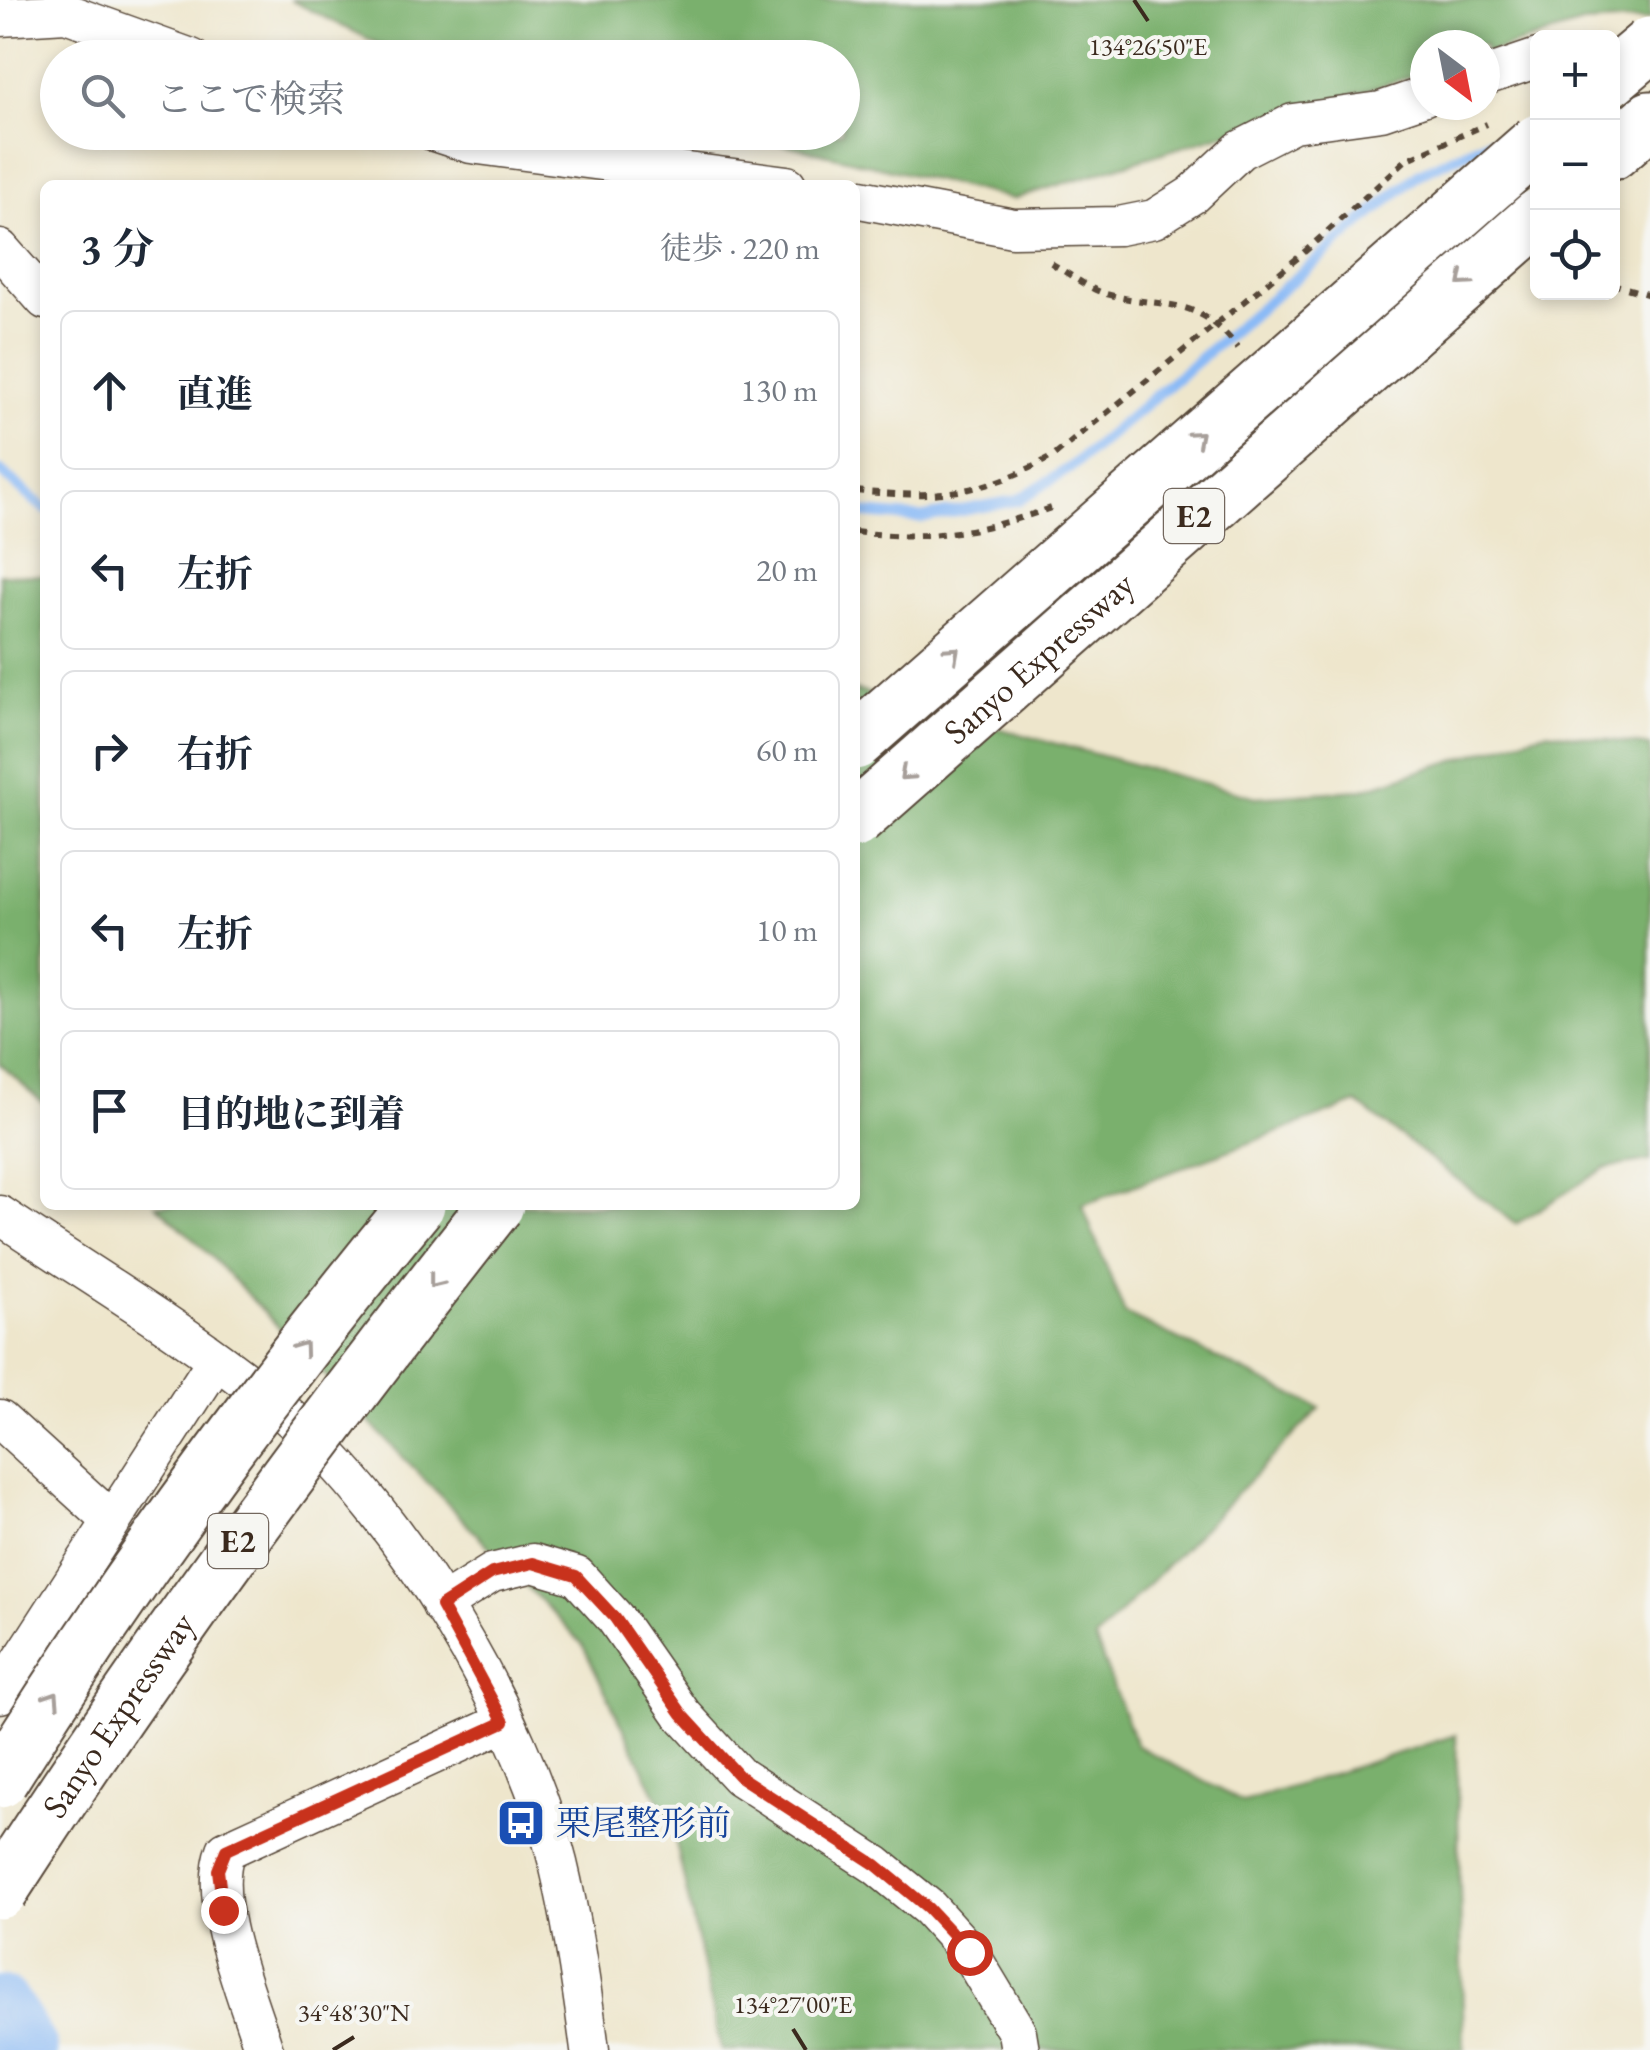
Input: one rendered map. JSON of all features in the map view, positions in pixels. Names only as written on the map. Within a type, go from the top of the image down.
[{"type":"highway","points":[[1620,70],[1650,45]]},
{"type":"highway","points":[[1620,145],[1650,119]]},
{"type":"highway","name":"Sanyo Expressway","points":[[860,737],[1522,131]]},
{"type":"highway","name":"Sanyo Expressway","points":[[860,816],[1530,223]]},
{"type":"highway","name":"Sanyo Expressway","points":[[0,1780],[132,1578],[326,1315],[414,1210]]},
{"type":"highway","name":"Sanyo Expressway","points":[[0,1891],[182,1616],[492,1210]]},
{"type":"street","points":[[0,17],[66,13],[141,40]]},
{"type":"street","points":[[1620,55],[1650,64]]},
{"type":"street","points":[[1500,71],[1530,61]]},
{"type":"street","points":[[860,199],[1013,228],[1119,226],[1154,219],[1192,195],[1240,150],[1293,124],[1381,111],[1410,101]]},
{"type":"street","points":[[517,150],[748,180]]},
{"type":"street","points":[[0,248],[40,294]]},
{"type":"street","points":[[0,1215],[286,1414],[338,1468],[441,1606],[504,1722],[528,1776],[557,1862],[590,2050]]},
{"type":"street","points":[[0,1694],[215,1362]]},
{"type":"street","points":[[0,1420],[112,1521]]},
{"type":"street","points":[[441,1606],[492,1573],[533,1563],[576,1576],[615,1618],[682,1714],[739,1776],[876,1865],[928,1908],[969,1952],[1017,2032],[1020,2050]]},
{"type":"street","points":[[264,2050],[223,1910],[218,1870],[226,1850],[504,1722]]},
{"type":"path","points":[[860,492],[915,497],[972,492],[1010,480],[1055,455],[1220,325],[1406,160],[1438,142],[1522,131]]},
{"type":"path","points":[[1013,228],[1021,244],[1034,254],[1101,292],[1198,309],[1220,325],[1240,350]]},
{"type":"path","points":[[1620,286],[1650,295]]},
{"type":"green space","points":[[290,0],[1650,0],[1650,20],[1530,30],[1530,40],[1500,49],[1500,30],[1410,30],[1410,77],[1013,199],[808,150],[860,150],[860,40],[371,40]]},
{"type":"green space","points":[[0,574],[40,576],[40,1100],[0,1064]]},
{"type":"green space","points":[[860,691],[1256,797],[1360,790],[1547,731],[1650,746],[1650,1161],[1605,1168],[1516,1224],[1357,1103],[1082,1205],[1125,1314],[1320,1408],[1095,1639],[1136,1745],[1243,1802],[1456,1735],[1464,2050],[721,2050],[673,1829],[582,1644],[197,1242],[162,1210],[860,1210]]},
{"type":"waterway","points":[[860,513],[922,518],[1018,500],[1070,468],[1420,173],[1487,142],[1508,143]]},
{"type":"waterway","points":[[0,471],[40,505]]},
{"type":"waterway","points":[[0,2008],[25,2050]]},
{"type":"place","name":"栗尾整形前","points":[[521,1823]]},
{"type":"route","points":[[223,1910],[218,1870],[226,1850],[504,1722],[441,1606],[492,1573],[533,1563],[576,1576],[615,1618],[682,1714],[739,1776],[876,1865],[928,1908],[969,1952]]}]
